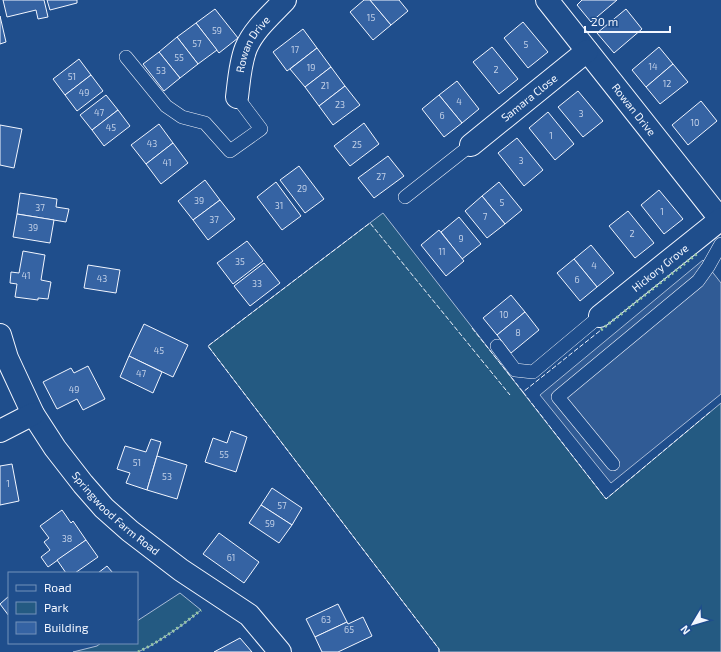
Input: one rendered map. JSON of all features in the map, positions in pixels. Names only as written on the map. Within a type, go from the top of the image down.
[{"type":"street","name":"Rowan Drive","points":[[237,97],[239,78],[246,48],[261,25],[285,0]]},
{"type":"street","name":"Rowan Drive","points":[[547,0],[721,220]]},
{"type":"street","name":"Samara Close","points":[[471,145],[587,51]]},
{"type":"street","name":"Hickory Grove","points":[[600,316],[721,220]]},
{"type":"street","name":"Springwood Farm Road","points":[[0,335],[7,358],[33,414],[60,454],[104,508],[130,531],[181,570],[249,615],[280,652]]},
{"type":"street","points":[[0,431],[33,414]]},
{"type":"lane","points":[[126,57],[166,106],[182,117],[205,123],[230,151],[261,129],[237,97]]},
{"type":"lane","points":[[405,197],[471,145]]},
{"type":"lane","points":[[613,464],[558,397],[698,281],[721,244]]},
{"type":"lane","points":[[497,346],[515,370],[533,372],[600,316]]},
{"type":"green space","points":[[383,213],[606,499],[721,403],[721,652],[439,652],[439,649],[208,346]]},
{"type":"green space","points":[[180,593],[201,610],[181,626],[152,645],[138,652],[73,652],[100,644],[138,644],[138,620]]},
{"type":"shaded area","points":[[703,260],[721,283],[721,394],[611,483],[540,395]]},
{"type":"building","points":[[3,0],[44,0],[48,17],[38,19],[36,10],[7,17]]},
{"type":"building","points":[[47,0],[77,0],[77,3],[50,10]]},
{"type":"building","points":[[364,0],[370,0],[391,25],[373,40],[350,12]]},
{"type":"building","points":[[370,0],[399,0],[408,11],[391,25]]},
{"type":"building","points":[[582,0],[617,0],[591,22],[577,5]]},
{"type":"building","points":[[215,9],[238,38],[219,53],[196,23]]},
{"type":"building","points":[[626,9],[642,29],[614,53],[597,33]]},
{"type":"building","points":[[0,16],[6,42],[0,44]]},
{"type":"building","points":[[523,22],[548,52],[528,68],[504,38]]},
{"type":"building","points":[[196,23],[217,50],[198,64],[177,37]]},
{"type":"building","points":[[303,29],[317,48],[287,71],[273,52]]},
{"type":"building","points":[[177,37],[198,64],[180,78],[159,52]]},
{"type":"building","points":[[492,47],[518,79],[499,94],[473,62]]},
{"type":"building","points":[[659,47],[673,64],[646,87],[632,70]]},
{"type":"building","points":[[317,48],[331,67],[305,87],[290,69]]},
{"type":"building","points":[[159,52],[180,78],[164,91],[143,64]]},
{"type":"building","points":[[79,59],[91,75],[65,95],[53,79]]},
{"type":"building","points":[[673,64],[688,82],[660,104],[646,87]]},
{"type":"building","points":[[331,67],[345,86],[319,106],[305,87]]},
{"type":"building","points":[[91,75],[103,91],[77,111],[65,95]]},
{"type":"building","points":[[457,81],[479,109],[462,123],[439,95]]},
{"type":"building","points":[[345,86],[360,105],[333,125],[319,106]]},
{"type":"building","points":[[578,91],[603,121],[583,137],[558,107]]},
{"type":"building","points":[[106,95],[118,110],[92,130],[80,115]]},
{"type":"building","points":[[439,95],[462,123],[444,137],[422,109]]},
{"type":"building","points":[[701,101],[717,121],[688,145],[672,125]]},
{"type":"building","points":[[118,110],[130,126],[104,146],[92,130]]},
{"type":"building","points":[[548,112],[574,144],[555,160],[529,128]]},
{"type":"building","points":[[364,123],[379,144],[350,166],[334,146]]},
{"type":"building","points":[[159,124],[173,143],[146,164],[131,145]]},
{"type":"building","points":[[0,125],[22,129],[14,168],[0,165]]},
{"type":"building","points":[[517,138],[543,170],[524,186],[498,153]]},
{"type":"building","points":[[173,143],[188,163],[161,184],[146,164]]},
{"type":"building","points":[[388,156],[404,176],[374,198],[358,178]]},
{"type":"building","points":[[299,166],[324,199],[305,213],[280,180]]},
{"type":"building","points":[[205,180],[220,200],[193,220],[178,201]]},
{"type":"building","points":[[276,182],[301,216],[282,230],[257,197]]},
{"type":"building","points":[[499,182],[522,210],[505,224],[482,196]]},
{"type":"building","points":[[659,190],[683,219],[664,234],[641,205]]},
{"type":"building","points":[[20,193],[57,199],[56,207],[69,209],[66,222],[17,214]]},
{"type":"building","points":[[482,196],[505,224],[487,238],[465,211]]},
{"type":"building","points":[[220,200],[235,219],[208,240],[193,220]]},
{"type":"building","points":[[628,211],[654,243],[635,258],[609,226]]},
{"type":"building","points":[[17,214],[54,220],[50,243],[13,237]]},
{"type":"building","points":[[459,217],[481,244],[462,259],[441,232]]},
{"type":"building","points":[[439,230],[464,261],[446,276],[421,245]]},
{"type":"building","points":[[247,241],[263,261],[233,284],[217,263]]},
{"type":"building","points":[[591,245],[614,273],[597,287],[574,259]]},
{"type":"building","points":[[23,251],[45,255],[41,280],[51,282],[48,299],[38,298],[38,300],[15,297],[17,284],[10,283],[11,272],[19,273]]},
{"type":"building","points":[[574,259],[597,287],[580,301],[557,273]]},
{"type":"building","points":[[264,263],[280,283],[250,306],[234,286]]},
{"type":"building","points":[[88,265],[120,270],[116,293],[84,288]]},
{"type":"building","points":[[511,295],[525,312],[497,335],[483,318]]},
{"type":"building","points":[[525,312],[539,330],[511,353],[497,335]]},
{"type":"building","points":[[144,324],[188,345],[173,377],[129,356]]},
{"type":"building","points":[[129,356],[162,372],[153,393],[120,377]]},
{"type":"building","points":[[88,366],[105,399],[83,410],[77,399],[57,409],[43,382],[71,368],[74,373]]},
{"type":"building","points":[[231,431],[247,437],[236,472],[205,462],[213,438],[227,443]]},
{"type":"building","points":[[151,439],[161,442],[147,490],[126,483],[130,473],[117,469],[125,446],[146,452]]},
{"type":"building","points":[[157,456],[187,465],[177,499],[147,490]]},
{"type":"building","points":[[12,464],[19,501],[0,505],[0,466]]},
{"type":"building","points":[[272,488],[302,508],[292,525],[261,505]]},
{"type":"building","points":[[261,505],[292,525],[279,543],[249,523]]},
{"type":"building","points":[[62,510],[71,523],[73,521],[86,540],[48,567],[41,557],[50,550],[44,542],[49,538],[40,526]]},
{"type":"building","points":[[219,533],[259,562],[244,583],[203,554]]},
{"type":"building","points":[[86,540],[98,557],[76,572],[65,572],[57,560]]},
{"type":"building","points":[[107,566],[112,572],[99,572]]},
{"type":"building","points":[[8,597],[8,615],[0,604]]},
{"type":"building","points":[[338,604],[347,622],[315,637],[306,619]]},
{"type":"building","points":[[363,617],[372,636],[338,652],[322,652],[315,637],[347,622],[348,624]]},
{"type":"building","points":[[240,638],[252,652],[214,652]]},
{"type":"hedge","points":[[601,330],[698,253]]},
{"type":"hedge","points":[[138,652],[171,633],[201,610]]},
{"type":"fence","points":[[439,652],[439,649],[208,346],[370,223],[510,395]]},
{"type":"fence","points":[[472,328],[523,392],[601,330]]},
{"type":"fence","points":[[523,392],[606,499],[710,412]]}]
